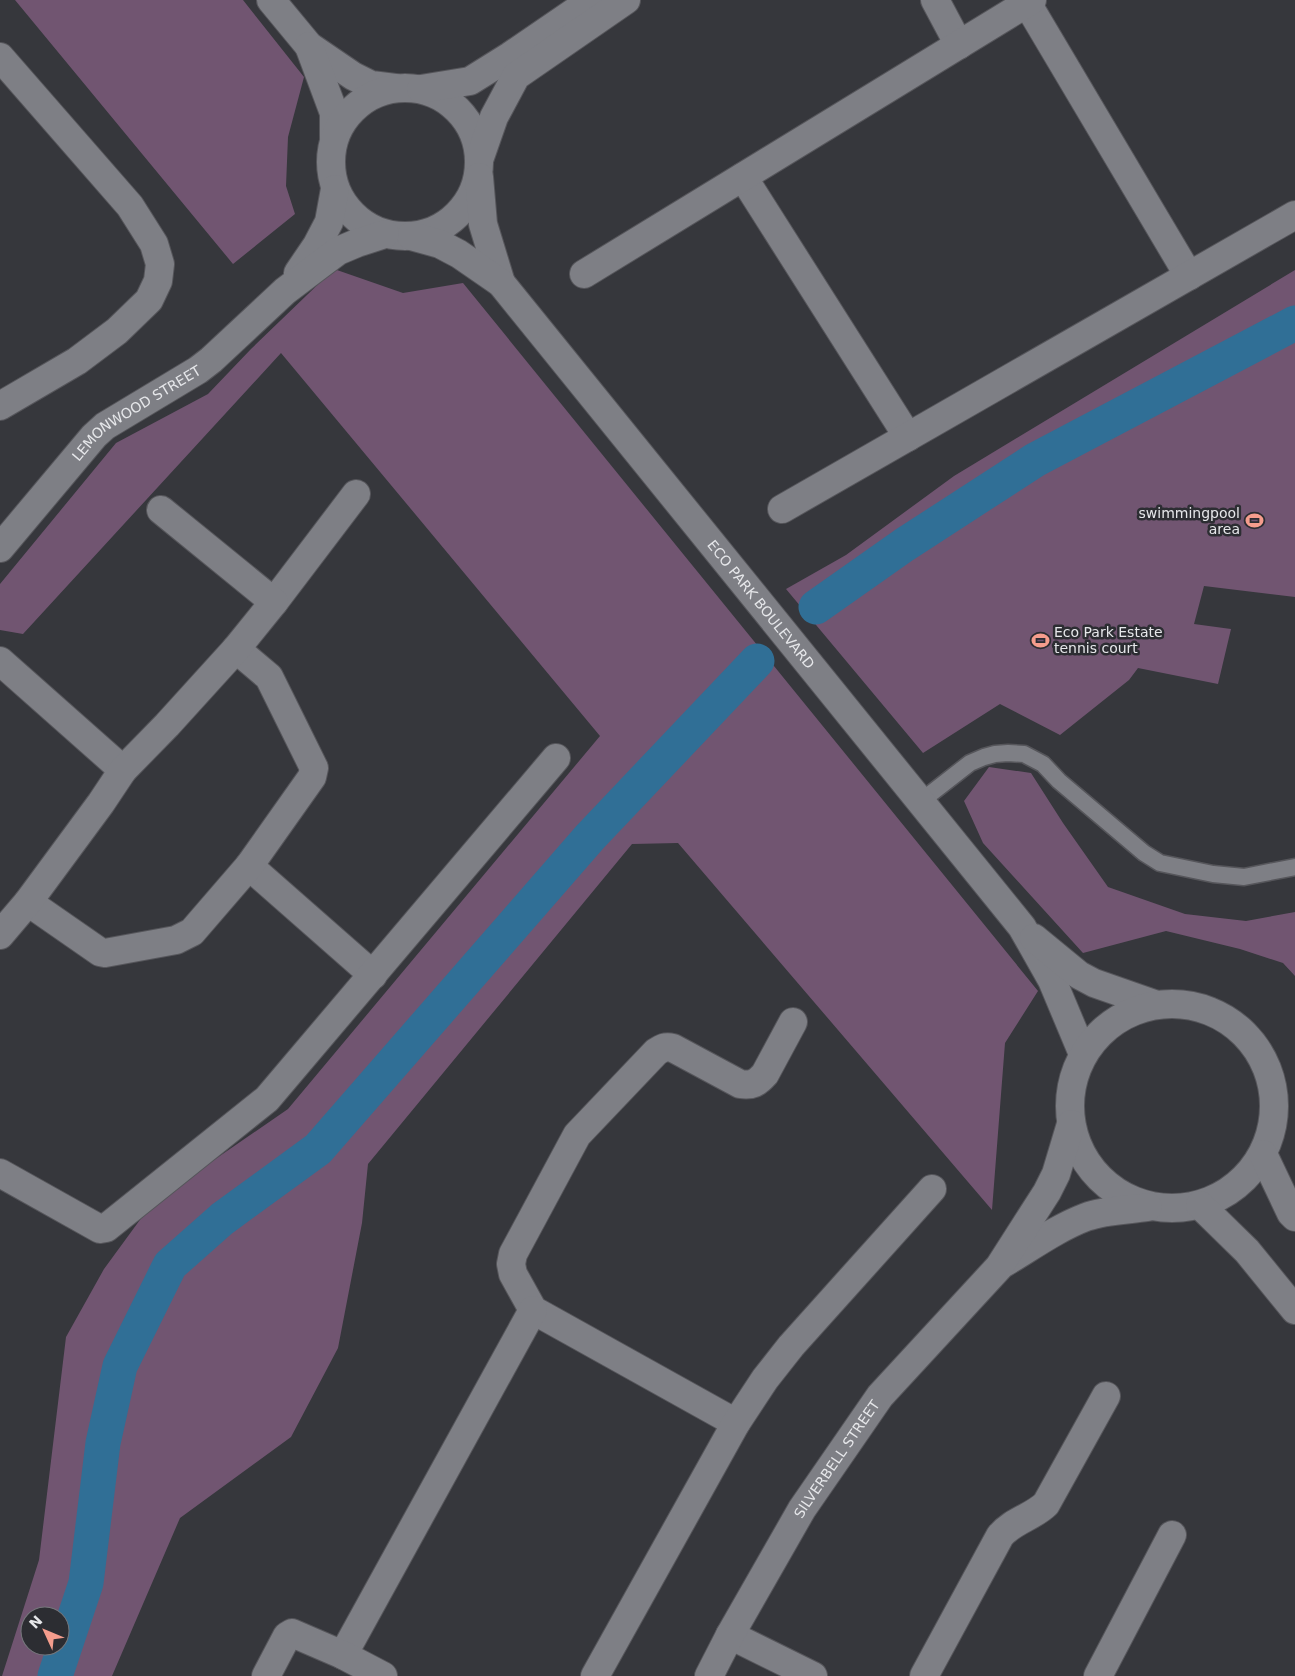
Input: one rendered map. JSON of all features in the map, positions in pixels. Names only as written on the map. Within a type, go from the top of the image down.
[{"type":"street","points":[[271,0],[309,46],[345,71],[371,85],[408,88],[444,98],[462,114],[474,135],[479,167]]},
{"type":"street","points":[[334,138],[347,114],[369,97],[408,88],[470,81],[592,0]]},
{"type":"street","points":[[309,46],[334,113],[334,138],[330,164],[335,189],[347,210],[364,225],[398,235],[435,230],[456,216],[470,196],[494,117],[516,76],[626,0]]},
{"type":"street","points":[[935,0],[959,45]]},
{"type":"street","points":[[584,274],[1030,2],[1189,276]]},
{"type":"street","points":[[0,57],[130,206],[154,244],[160,264],[158,281],[149,300],[117,331],[77,361],[0,406]]},
{"type":"street","name":"ECO PARK BOULEVARD","points":[[479,167],[483,224],[501,283]]},
{"type":"street","points":[[743,177],[908,437]]},
{"type":"street","name":"LEMONWOOD STREET","points":[[285,291],[317,245],[330,222],[335,189]]},
{"type":"street","points":[[782,509],[1295,215]]},
{"type":"street","name":"ECO PARK BOULEVARD","points":[[398,235],[440,244],[459,254],[501,283],[1022,927],[1052,980],[1083,1054]]},
{"type":"street","name":"LEMONWOOD STREET","points":[[0,548],[94,436],[120,416],[198,370],[285,291],[338,251],[357,242],[398,235]]},
{"type":"street","points":[[0,935],[28,902],[123,770],[168,726],[236,650],[356,494]]},
{"type":"street","points":[[161,510],[274,602]]},
{"type":"street","points":[[28,902],[100,952],[105,953],[176,940],[192,932],[249,866],[312,778],[314,768],[271,681],[236,650]]},
{"type":"street","points":[[0,661],[123,770]]},
{"type":"street","points":[[0,1173],[100,1229],[106,1228],[268,1099],[556,758]]},
{"type":"street","points":[[249,866],[373,975]]},
{"type":"street","name":"ECO PARK BOULEVARD","points":[[1022,927],[1094,984],[1154,1004]]},
{"type":"street","points":[[1152,1207],[1123,1197],[1098,1178],[1080,1153],[1071,1124],[1070,1088],[1083,1054],[1102,1031],[1126,1014],[1154,1004],[1187,1004],[1218,1013],[1244,1032],[1264,1058],[1274,1089],[1274,1122],[1263,1154],[1247,1176],[1240,1182],[1226,1193],[1200,1205],[1247,1251],[1295,1310]]},
{"type":"street","points":[[736,1423],[533,1310],[513,1274],[511,1264],[513,1254],[577,1135],[663,1047],[673,1048],[740,1084],[750,1086],[765,1074],[793,1022]]},
{"type":"street","name":"SILVERBELL STREET","points":[[709,1676],[730,1635],[802,1509],[880,1396],[999,1267],[1047,1192],[1056,1174],[1071,1124]]},
{"type":"street","points":[[1263,1154],[1295,1217]]},
{"type":"street","points":[[594,1676],[736,1423],[765,1379],[791,1346],[932,1189]]},
{"type":"street","name":"SILVERBELL STREET","points":[[999,1267],[1057,1231],[1086,1217],[1103,1212],[1200,1205]]},
{"type":"street","points":[[343,1655],[533,1310]]},
{"type":"street","points":[[924,1676],[1000,1536],[1007,1529],[1040,1510],[1046,1504],[1106,1396]]},
{"type":"street","points":[[1098,1676],[1172,1535]]},
{"type":"street","points":[[266,1676],[287,1636],[293,1633],[343,1655],[383,1676]]},
{"type":"street","points":[[730,1635],[813,1676]]},
{"type":"lane","points":[[920,802],[970,764],[984,757],[1008,752],[1024,754],[1042,764],[1059,781],[1144,853],[1160,863],[1244,877],[1295,867]]},
{"type":"shaded area","points":[[15,0],[243,0],[304,77],[288,137],[286,186],[295,214],[233,264]]},
{"type":"shaded area","points":[[334,269],[403,293],[463,283],[1038,991],[1005,1043],[992,1210],[678,843],[632,844],[368,1164],[362,1223],[338,1348],[291,1437],[180,1518],[112,1676],[2,1676],[20,1620],[20,1656],[70,1656],[70,1606],[24,1606],[39,1560],[66,1337],[104,1269],[153,1202],[288,1109],[600,736],[281,353],[23,634],[0,630],[0,584],[116,443],[208,394],[251,349]]},
{"type":"shaded area","points":[[1295,270],[1295,597],[1204,586],[1194,624],[1231,629],[1218,684],[1138,668],[1129,680],[1060,735],[1000,704],[923,753],[786,589],[846,555],[954,476]]},
{"type":"shaded area","points":[[989,767],[1031,773],[1108,887],[1185,914],[1246,921],[1295,912],[1295,976],[1283,963],[1240,949],[1166,931],[1083,953],[983,843],[964,801]]},
{"type":"waterway","points":[[816,607],[904,545],[1035,460],[1295,323]]},
{"type":"waterway","points":[[55,1676],[86,1583],[103,1443],[120,1366],[170,1265],[222,1219],[318,1149],[590,837],[757,661]]},
{"type":"place","name":"swimmingpool area","points":[[1254,521]]},
{"type":"place","name":"Eco Park Estate tennis court","points":[[1040,640]]}]
